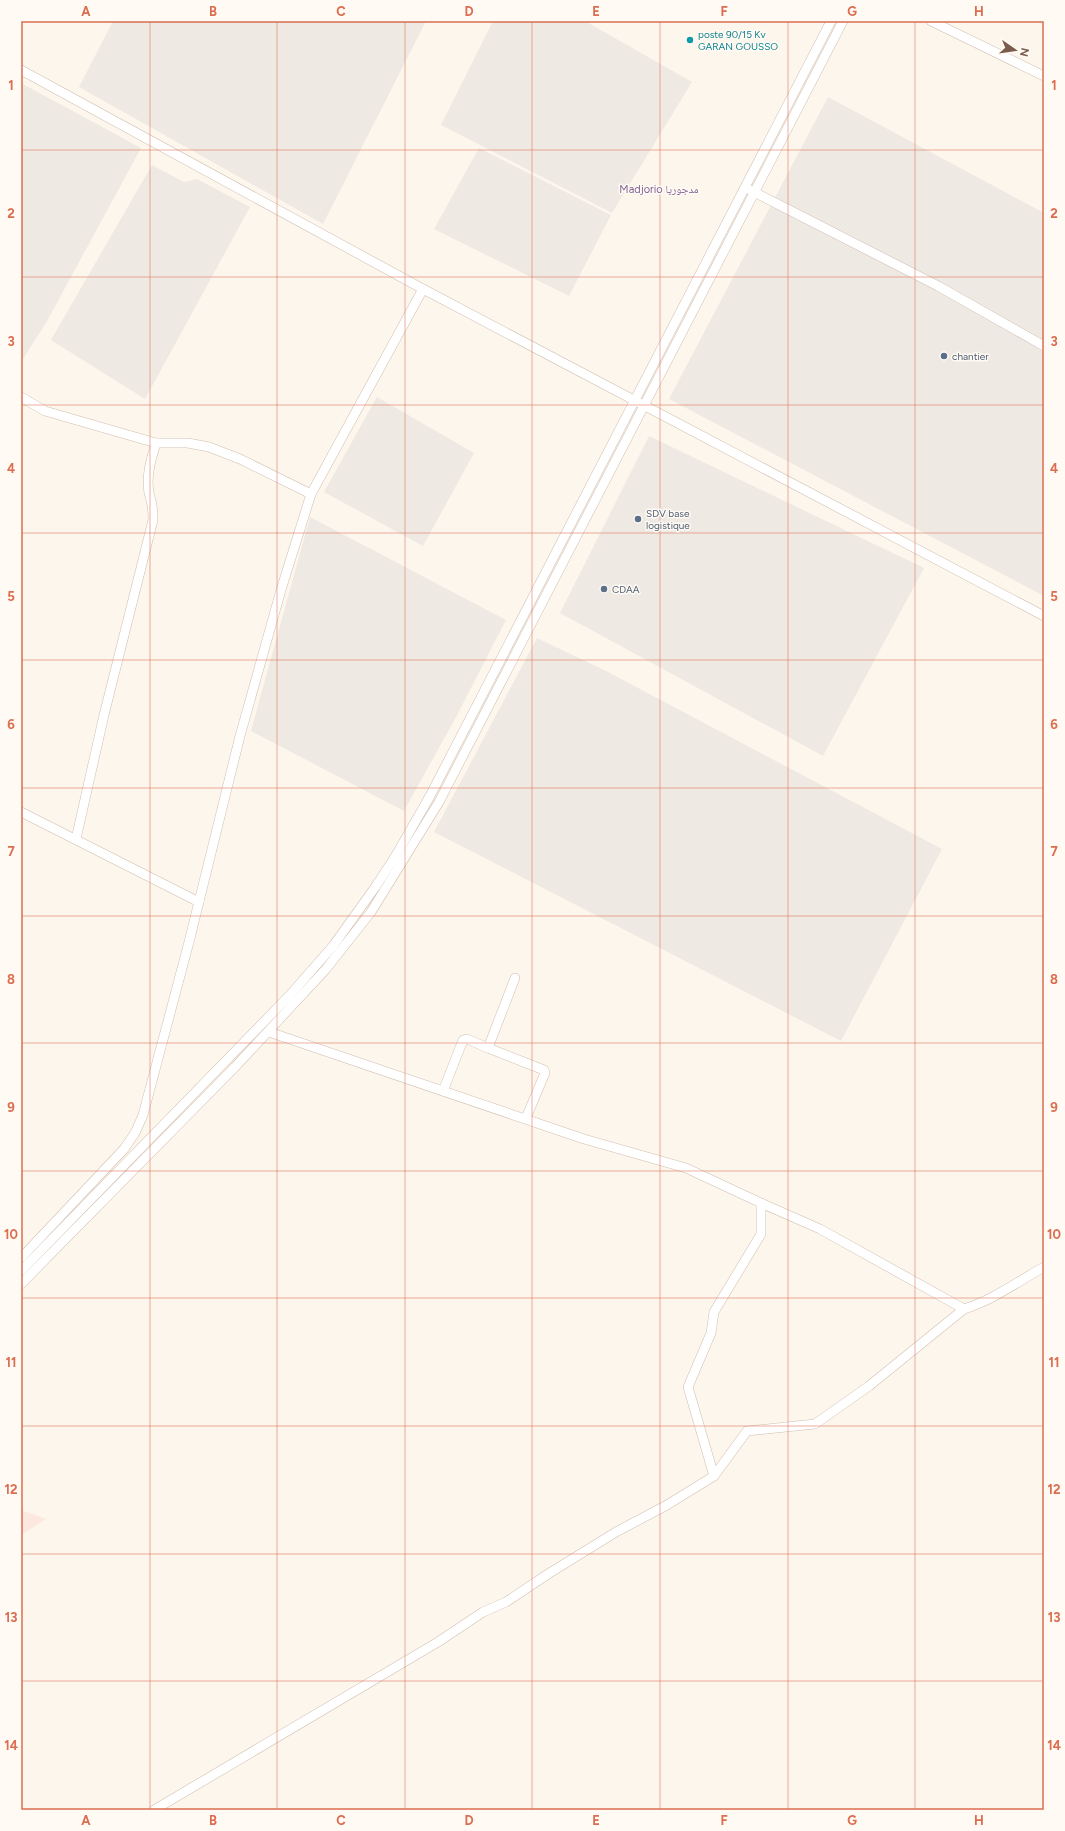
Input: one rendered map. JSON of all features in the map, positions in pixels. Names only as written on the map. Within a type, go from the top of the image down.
[{"type":"street","points":[[21,1271],[290,995],[333,946],[395,857],[430,796],[831,21]]},
{"type":"street","points":[[21,1284],[269,1032],[326,969],[371,912],[422,831],[535,617],[843,21]]},
{"type":"street","points":[[931,21],[1044,76]]},
{"type":"street","points":[[21,70],[423,290],[1044,616]]},
{"type":"street","points":[[745,187],[938,286],[1044,346]]},
{"type":"street","points":[[21,1258],[113,1160],[135,1132],[149,1099],[240,736],[281,590],[311,494],[423,290]]},
{"type":"street","points":[[21,397],[45,411],[156,443],[188,443],[208,448],[240,459],[311,494]]},
{"type":"street","points":[[76,839],[102,722],[153,520],[154,506],[149,493],[148,479],[156,443]]},
{"type":"street","points":[[21,812],[199,902]]},
{"type":"street","points":[[488,1048],[515,978]]},
{"type":"street","points":[[269,1032],[526,1118],[584,1139],[686,1168],[820,1229],[964,1309]]},
{"type":"street","points":[[443,1091],[463,1040],[467,1039],[544,1070],[546,1074],[526,1118]]},
{"type":"street","points":[[714,1476],[688,1388],[710,1333],[714,1312],[761,1234],[761,1203]]},
{"type":"street","points":[[154,1810],[438,1642],[483,1612],[506,1602],[610,1536],[667,1505],[714,1476],[747,1431],[815,1424],[869,1386],[964,1309],[978,1305],[1044,1267]]},
{"type":"shaded area","points":[[113,21],[426,21],[323,224],[79,87]]},
{"type":"shaded area","points":[[493,21],[585,21],[692,82],[612,213],[441,125]]},
{"type":"shaded area","points":[[21,83],[141,148],[46,323],[21,362]]},
{"type":"shaded area","points":[[828,97],[1044,213],[1044,596],[669,399]]},
{"type":"shaded area","points":[[479,148],[611,215],[569,296],[434,229]]},
{"type":"shaded area","points":[[152,165],[184,182],[197,179],[250,207],[145,399],[51,340]]},
{"type":"shaded area","points":[[377,397],[474,453],[423,546],[324,492]]},
{"type":"shaded area","points":[[649,436],[924,568],[823,756],[560,613]]},
{"type":"shaded area","points":[[310,517],[506,620],[455,719],[404,811],[251,731]]},
{"type":"shaded area","points":[[537,638],[606,671],[942,849],[841,1041],[434,832]]},
{"type":"shaded area","points":[[21,1510],[46,1519],[21,1535]]},
{"type":"place","name":"poste 90/15 Kv GARAN GOUSSO","points":[[690,40]]},
{"type":"place","name":"chantier","points":[[944,356]]},
{"type":"place","name":"SDV base logistique","points":[[638,519]]},
{"type":"place","name":"CDAA","points":[[604,589]]},
{"type":"district","name":"Madjorio مدجوريا","points":[[659,189]]}]
